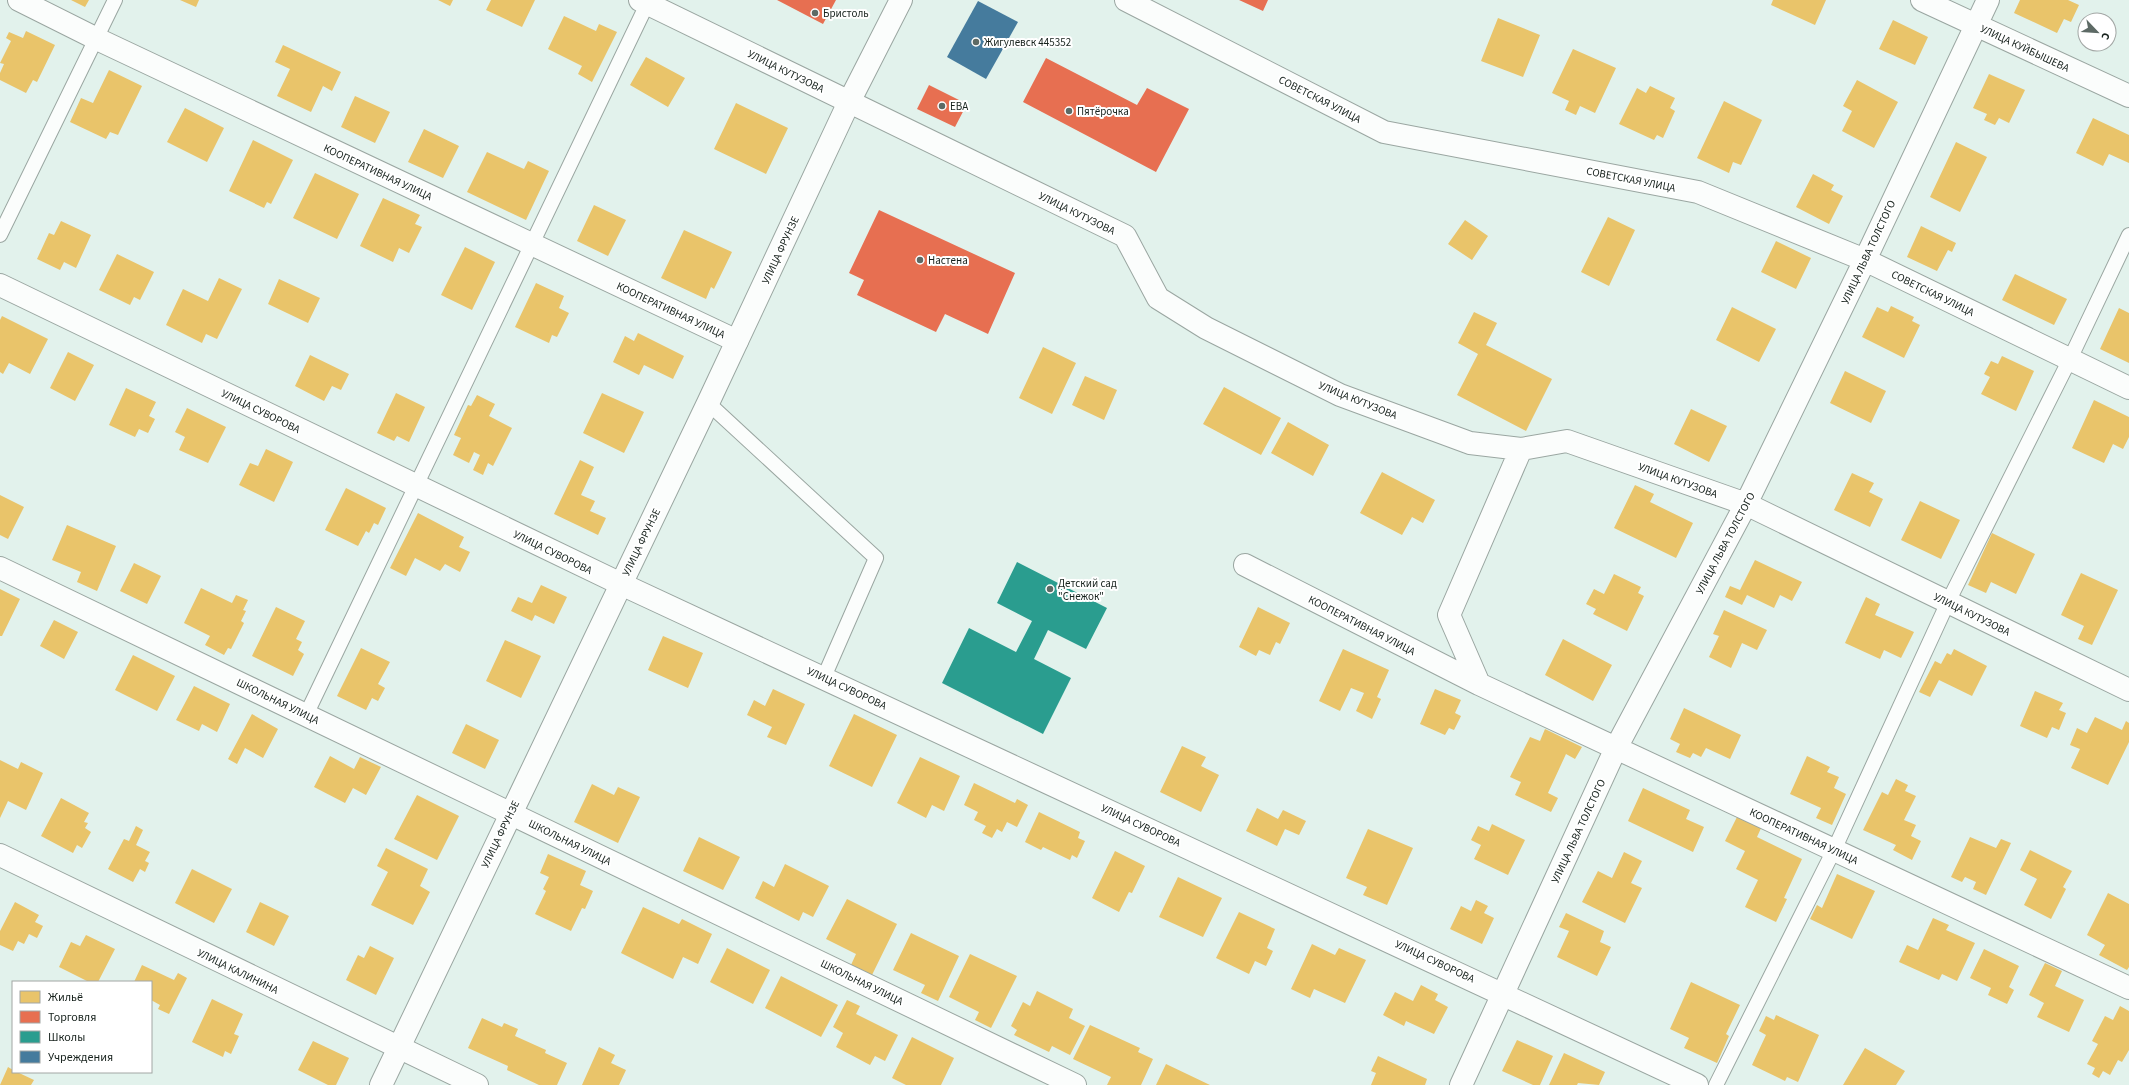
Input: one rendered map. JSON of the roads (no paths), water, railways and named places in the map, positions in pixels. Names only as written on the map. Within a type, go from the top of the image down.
[{"type":"street","name":"КООПЕРАТИВНАЯ УЛИЦА","points":[[19,0],[97,39],[738,341]]},
{"type":"street","name":"УЛИЦА ФРУНЗЕ","points":[[381,1085],[620,584],[738,341],[849,102],[901,0]]},
{"type":"street","name":"СОВЕТСКАЯ УЛИЦА","points":[[1126,0],[1384,132],[1698,192],[1865,260],[2129,388]]},
{"type":"street","name":"УЛИЦА КУЙБЫШЕВА","points":[[1922,0],[2129,96]]},
{"type":"street","name":"УЛИЦА ЛЬВА ТОЛСТОГО","points":[[1461,1085],[1616,748],[1746,504],[1865,260],[1988,0]]},
{"type":"street","name":"УЛИЦА КУТУЗОВА","points":[[645,1],[1124,236],[1158,298],[1206,328],[1340,395],[1470,443],[1522,449],[1567,441],[1746,504],[2129,690]]},
{"type":"street","name":"УЛИЦА СУВОРОВА","points":[[0,285],[620,584],[824,677],[1503,993],[1697,1085]]},
{"type":"street","points":[[1479,684],[1449,615],[1522,449]]},
{"type":"street","name":"КООПЕРАТИВНАЯ УЛИЦА","points":[[1245,565],[1479,684],[2129,988]]},
{"type":"street","name":"ШКОЛЬНАЯ УЛИЦА","points":[[0,568],[1075,1085]]},
{"type":"street","name":"УЛИЦА КАЛИНИНА","points":[[0,855],[477,1085]]},
{"type":"lane","points":[[0,235],[115,0]]},
{"type":"lane","points":[[306,715],[531,244],[645,1]]},
{"type":"lane","points":[[1716,1085],[1834,850],[1948,602],[2070,359],[2129,235]]},
{"type":"lane","points":[[708,403],[876,558],[824,677]]},
{"type":"place","name":"Бристоль","points":[[815,13]]},
{"type":"place","name":"Жигулевск 445352","points":[[976,42]]},
{"type":"place","name":"ЕВА","points":[[942,106]]},
{"type":"place","name":"Пятёрочка","points":[[1069,111]]},
{"type":"place","name":"Настена","points":[[920,260]]},
{"type":"place","name":"Детский сад \"Снежок\"","points":[[1050,589]]}]
